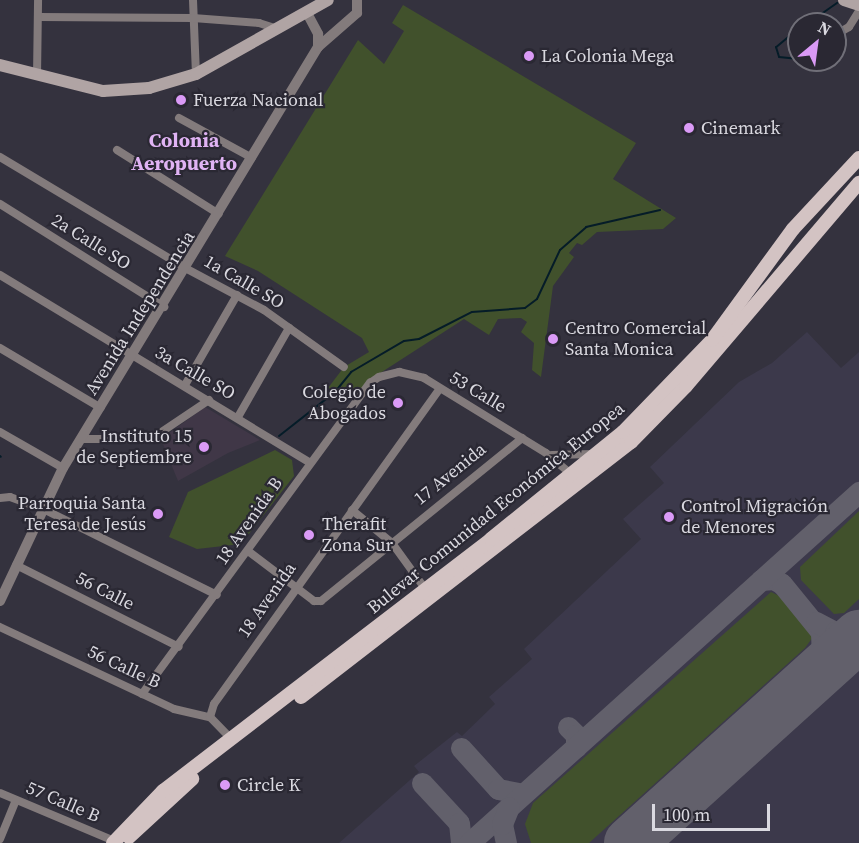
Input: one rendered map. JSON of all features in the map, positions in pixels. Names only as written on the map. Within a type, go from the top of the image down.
[{"type":"main road","points":[[0,65],[103,91],[149,88],[196,74],[328,0]]},
{"type":"main road","points":[[844,0],[859,5]]},
{"type":"main road","name":"Bulevar Comunidad Económica Europea","points":[[117,842],[163,790],[426,590],[492,545],[678,379],[741,302],[794,229],[859,158]]},
{"type":"main road","name":"Bulevar Comunidad Económica Europea","points":[[117,842],[191,780],[492,545],[631,442],[686,386],[859,183]]},
{"type":"street","points":[[37,76],[38,0]]},
{"type":"street","points":[[193,0],[196,74]]},
{"type":"street","name":"Avenida Independencia","points":[[0,600],[41,508],[63,468],[164,307],[318,47],[357,13],[357,0]]},
{"type":"street","points":[[847,28],[859,10]]},
{"type":"street","points":[[307,13],[318,33],[318,47]]},
{"type":"street","points":[[39,17],[193,18],[249,22],[278,29]]},
{"type":"street","points":[[179,118],[252,158]]},
{"type":"street","points":[[117,150],[219,214]]},
{"type":"street","name":"1a Calle SO","points":[[0,157],[187,269],[237,295],[290,328],[344,367]]},
{"type":"street","name":"2a Calle SO","points":[[0,204],[164,307]]},
{"type":"street","name":"3a Calle SO","points":[[0,275],[311,462]]},
{"type":"street","points":[[185,385],[237,295]]},
{"type":"street","points":[[238,417],[290,328]]},
{"type":"street","points":[[0,348],[101,408]]},
{"type":"street","name":"53 Calle","points":[[389,374],[409,372],[440,388],[546,453],[571,474]]},
{"type":"street","name":"18 Avenida B","points":[[142,694],[180,647],[370,383],[389,374]]},
{"type":"street","name":"18 Avenida","points":[[210,717],[214,704],[440,388]]},
{"type":"street","points":[[81,439],[150,439],[209,400]]},
{"type":"street","points":[[0,432],[63,468]]},
{"type":"street","name":"17 Avenida","points":[[296,587],[315,601],[330,597],[392,543],[522,438]]},
{"type":"street","name":"53 Calle","points":[[546,453],[563,457],[597,453]]},
{"type":"street","points":[[0,498],[10,496],[41,508],[217,595]]},
{"type":"street","points":[[352,510],[392,543],[426,590]]},
{"type":"street","points":[[248,551],[296,587]]},
{"type":"street","name":"56 Calle","points":[[16,565],[180,647]]},
{"type":"street","name":"56 Calle B","points":[[0,627],[174,709],[210,717]]},
{"type":"street","points":[[210,717],[231,739]]},
{"type":"street","name":"57 Calle B","points":[[0,793],[117,842]]},
{"type":"street","points":[[0,839],[16,800]]},
{"type":"shaded area","points":[[807,332],[841,368],[859,352],[859,843],[339,843],[419,772],[414,766],[457,732],[462,736],[495,704],[489,697],[532,659],[524,649],[641,539],[623,519],[664,483],[650,467],[739,382],[772,363]]},
{"type":"shaded area","name":"Instituto 15 de Septiembre","points":[[205,407],[260,440],[228,453],[178,481],[161,439]]},
{"type":"green space","points":[[403,5],[636,143],[613,179],[676,218],[663,229],[597,232],[582,245],[577,243],[569,253],[574,257],[553,286],[541,377],[532,370],[534,343],[521,332],[527,322],[521,318],[498,319],[489,335],[464,319],[371,379],[352,399],[328,388],[344,367],[369,352],[362,338],[258,271],[225,256],[358,40],[384,64],[404,31],[392,23]]},
{"type":"green space","points":[[275,450],[292,460],[294,476],[241,544],[197,549],[169,537],[188,492]]},
{"type":"green space","points":[[859,511],[859,599],[844,613],[834,614],[801,580],[800,567]]},
{"type":"green space","points":[[771,592],[788,600],[810,625],[813,637],[805,648],[589,843],[531,843],[525,824],[533,803]]},
{"type":"waterway","points":[[824,12],[837,3]]},
{"type":"waterway","points":[[787,38],[776,47],[779,57],[787,58]]},
{"type":"waterway","points":[[279,436],[335,392],[351,372],[404,341],[419,339],[472,312],[525,308],[537,299],[560,250],[586,227],[660,210]]},
{"type":"taxiway","points":[[469,843],[859,492]]},
{"type":"taxiway","points":[[761,580],[774,579],[782,584],[821,632],[822,658],[813,678]]},
{"type":"taxiway","points":[[816,622],[835,632],[859,630]]},
{"type":"taxiway","points":[[568,727],[576,735],[576,747]]},
{"type":"taxiway","points":[[461,748],[498,789],[523,794]]},
{"type":"taxiway","points":[[422,783],[459,823],[461,843]]},
{"type":"taxiway","points":[[506,843],[502,824],[509,807]]},
{"type":"runway","points":[[630,843],[859,636]]},
{"type":"place","name":"La Colonia Mega","points":[[529,56]]},
{"type":"place","name":"Fuerza Nacional","points":[[181,100]]},
{"type":"place","name":"Cinemark","points":[[689,128]]},
{"type":"place","name":"Centro Comercial Santa Monica","points":[[553,339]]},
{"type":"place","name":"Colegio de Abogados","points":[[398,403]]},
{"type":"place","name":"Instituto 15 de Septiembre","points":[[204,447]]},
{"type":"place","name":"Parroquia Santa Teresa de Jesús","points":[[158,514]]},
{"type":"place","name":"Control Migración de Menores","points":[[669,517]]},
{"type":"place","name":"Therafit Zona Sur","points":[[309,535]]},
{"type":"place","name":"Circle K","points":[[225,785]]},
{"type":"district","name":"Colonia Aeropuerto","points":[[184,152]]}]
